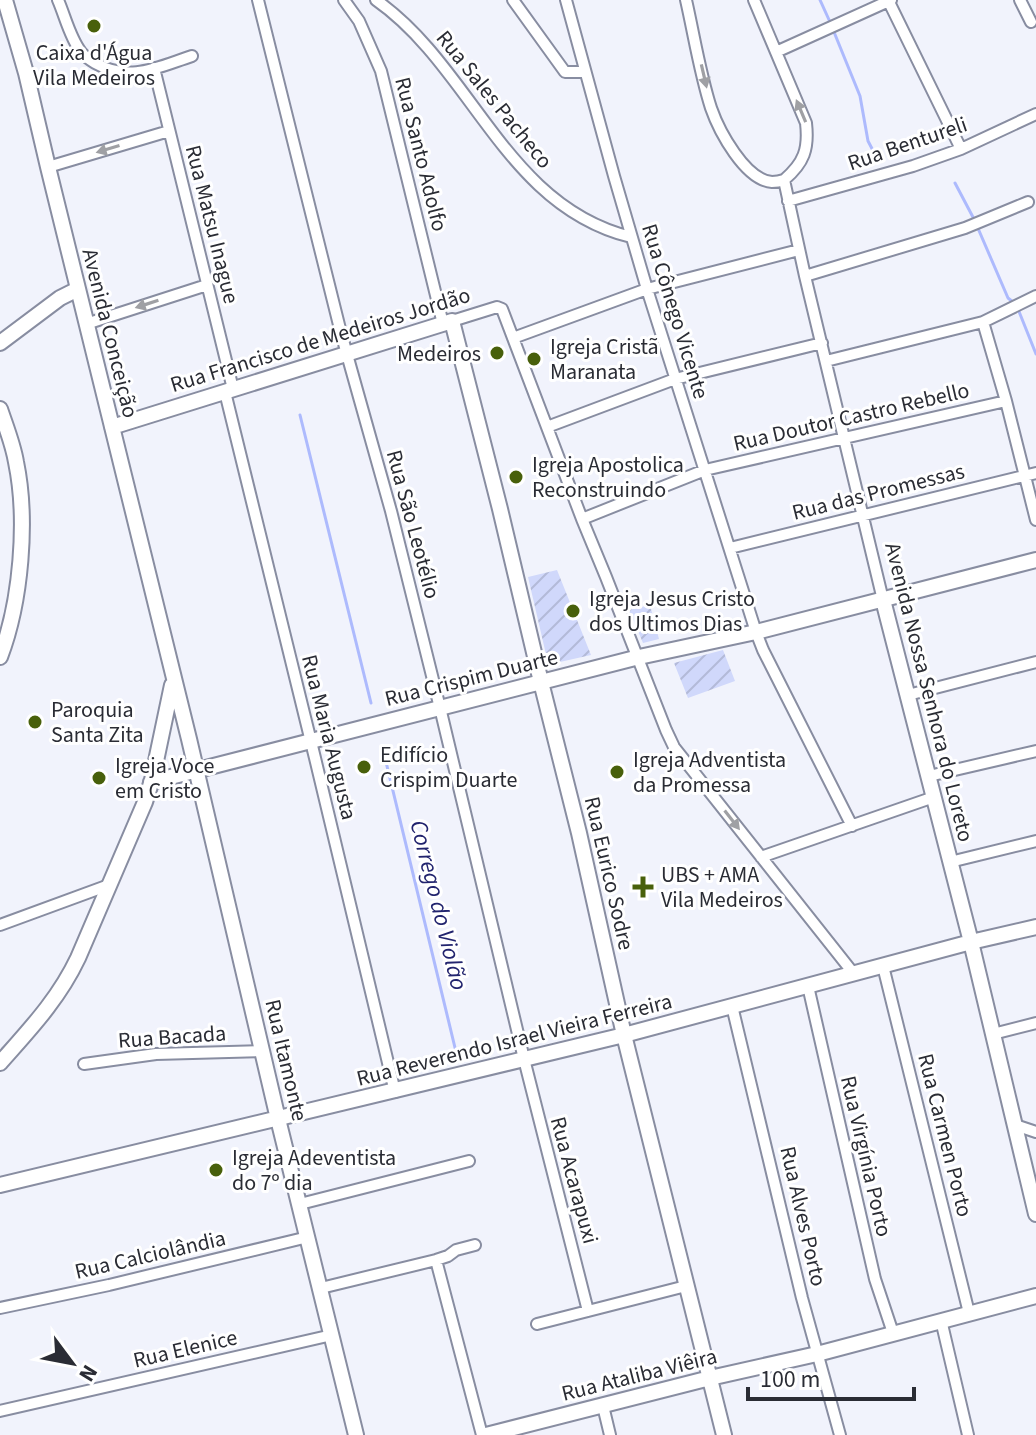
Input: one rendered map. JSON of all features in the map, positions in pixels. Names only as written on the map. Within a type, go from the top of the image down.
[{"type":"main road","name":"Avenida Conceição","points":[[5,0],[26,73],[177,695],[163,765],[152,781]]},
{"type":"main road","points":[[0,343],[60,298],[78,289]]},
{"type":"main road","name":"Rua Francisco de Medeiros Jordão","points":[[112,427],[447,323]]},
{"type":"main road","name":"Rua Eurico Sodre","points":[[447,323],[500,509],[579,833],[624,1035],[724,1435]]},
{"type":"main road","points":[[0,409],[16,462],[21,525],[18,583],[11,625],[0,657]]},
{"type":"main road","name":"Rua Crispim Duarte","points":[[152,781],[1036,560]]},
{"type":"main road","name":"Avenida Nossa Senhora do Loreto","points":[[883,600],[971,942],[1036,1214]]},
{"type":"main road","name":"Avenida Conceição","points":[[0,1063],[66,983],[145,802],[173,677]]},
{"type":"main road","name":"Rua Itamonte","points":[[177,695],[356,1435]]},
{"type":"main road","name":"Rua Reverendo Israel Vieira Ferreira","points":[[0,1185],[624,1035],[1036,927]]},
{"type":"main road","name":"Rua Ataliba Viêira","points":[[484,1435],[817,1354],[1036,1296]]},
{"type":"street","points":[[58,0],[78,49],[104,68],[130,74],[192,56]]},
{"type":"street","name":"Rua São Leotélio","points":[[258,0],[347,354],[391,511],[524,1059]]},
{"type":"street","name":"Rua Santo Adolfo","points":[[344,0],[359,21],[381,71],[447,323]]},
{"type":"street","name":"Rua Sales Pacheco","points":[[376,0],[427,46],[530,178],[557,200],[598,226],[631,237]]},
{"type":"street","points":[[513,0],[565,72],[585,72]]},
{"type":"street","name":"Rua Cônego Vicente","points":[[566,0],[631,237],[756,632],[852,826]]},
{"type":"street","points":[[686,0],[712,110],[722,132],[751,172],[773,182],[784,180],[797,168],[808,139],[806,123],[754,0]]},
{"type":"street","points":[[776,52],[889,0],[961,149]]},
{"type":"street","points":[[1020,0],[1031,22]]},
{"type":"street","name":"Rua Matsu Inague","points":[[154,68],[207,285],[229,391]]},
{"type":"street","name":"Rua Bentureli","points":[[788,201],[913,166],[961,149],[1036,114]]},
{"type":"street","points":[[48,167],[169,131]]},
{"type":"street","name":"Avenida Nossa Senhora do Loreto","points":[[784,180],[883,600]]},
{"type":"street","points":[[805,276],[955,231],[1028,202]]},
{"type":"street","points":[[513,338],[647,289],[799,250]]},
{"type":"street","points":[[86,324],[207,285]]},
{"type":"street","points":[[826,361],[983,322],[1036,296]]},
{"type":"street","name":"Rua Francisco de Medeiros Jordão","points":[[447,323],[500,308],[674,747],[854,974]]},
{"type":"street","points":[[983,322],[1036,520]]},
{"type":"street","points":[[547,427],[675,379],[822,343]]},
{"type":"street","name":"Rua Maria Augusta","points":[[229,391],[395,1092]]},
{"type":"street","name":"Rua Doutor Castro Rebello","points":[[582,519],[705,470],[1006,401]]},
{"type":"street","name":"Rua das Promessas","points":[[730,548],[1036,473]]},
{"type":"street","points":[[908,695],[1036,662]]},
{"type":"street","points":[[929,776],[1036,751]]},
{"type":"street","points":[[761,857],[934,797]]},
{"type":"street","points":[[950,862],[1036,841]]},
{"type":"street","points":[[0,925],[109,885]]},
{"type":"street","name":"Rua Carmen Porto","points":[[883,966],[969,1313]]},
{"type":"street","name":"Rua Virgínia Porto","points":[[808,986],[875,1279],[893,1333]]},
{"type":"street","name":"Rua Alves Porto","points":[[732,1006],[817,1354],[840,1435]]},
{"type":"street","points":[[993,1034],[1036,1023]]},
{"type":"street","name":"Rua Bacada","points":[[84,1064],[156,1054],[263,1051]]},
{"type":"street","name":"Rua Acarapuxi","points":[[524,1059],[588,1311]]},
{"type":"street","points":[[1015,1125],[1036,1132]]},
{"type":"street","points":[[300,1204],[469,1161]]},
{"type":"street","name":"Rua Calciolândia","points":[[0,1308],[308,1237]]},
{"type":"street","points":[[321,1288],[436,1260],[475,1245]]},
{"type":"street","points":[[436,1260],[484,1435]]},
{"type":"street","points":[[537,1324],[686,1286]]},
{"type":"street","points":[[941,1320],[968,1435]]},
{"type":"street","name":"Rua Elenice","points":[[0,1411],[332,1335]]},
{"type":"street","points":[[603,1406],[610,1435]]},
{"type":"shaded area","points":[[557,570],[591,655],[551,664],[548,663],[528,577]]},
{"type":"shaded area","points":[[650,605],[659,639],[643,643],[629,610]]},
{"type":"shaded area","points":[[723,650],[735,681],[688,698],[674,663]]},
{"type":"waterway","points":[[820,0],[830,22]]},
{"type":"waterway","points":[[834,32],[860,96],[868,141],[879,162]]},
{"type":"waterway","points":[[955,183],[975,221]]},
{"type":"waterway","points":[[977,226],[1008,298],[1013,302]]},
{"type":"waterway","points":[[1018,309],[1036,354]]},
{"type":"waterway","name":"Corrego do Violão","points":[[300,415],[371,703]]},
{"type":"waterway","name":"Corrego do Violão","points":[[386,762],[457,1056]]},
{"type":"place","name":"Caixa d'Água Vila Medeiros","points":[[94,26]]},
{"type":"place","name":"Medeiros","points":[[497,353]]},
{"type":"place","name":"Igreja Cristã Maranata","points":[[534,359]]},
{"type":"place","name":"Igreja Apostolica Reconstruindo","points":[[516,477]]},
{"type":"place","name":"Igreja Jesus Cristo dos Ultimos Dias","points":[[573,611]]},
{"type":"place","name":"Paroquia Santa Zita","points":[[35,722]]},
{"type":"place","name":"Edifício Crispim Duarte","points":[[364,767]]},
{"type":"place","name":"Igreja Adventista da Promessa","points":[[617,772]]},
{"type":"place","name":"Igreja Voce em Cristo","points":[[99,778]]},
{"type":"place","name":"UBS + AMA Vila Medeiros","points":[[643,887]]},
{"type":"place","name":"Igreja Adeventista do 7º dia","points":[[216,1170]]}]
